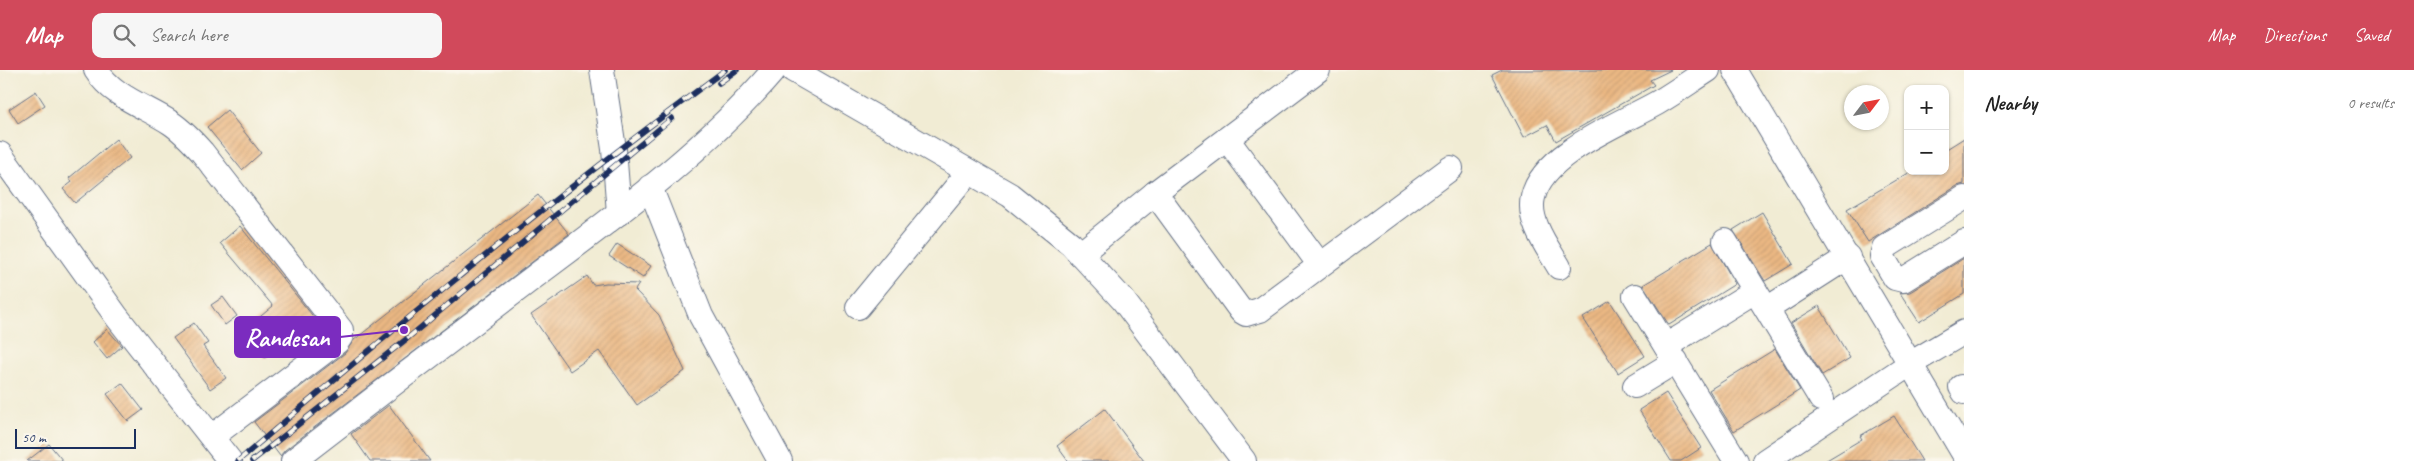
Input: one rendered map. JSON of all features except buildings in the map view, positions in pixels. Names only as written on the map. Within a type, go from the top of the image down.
[{"type":"street","points":[[96,70],[102,79],[116,92],[172,124],[190,140],[337,322],[341,330],[341,336],[337,342],[213,436]]},
{"type":"street","points":[[602,70],[614,149],[619,213]]},
{"type":"street","points":[[293,461],[619,213],[713,134],[744,105],[774,70]]},
{"type":"street","points":[[793,70],[1010,195],[1080,254],[1123,300],[1244,461]]},
{"type":"street","points":[[1080,254],[1155,193],[1318,70]]},
{"type":"street","points":[[1559,267],[1534,216],[1532,198],[1542,176],[1567,154],[1615,124],[1656,103],[1708,70]]},
{"type":"street","points":[[1735,70],[1964,454]]},
{"type":"street","points":[[1227,139],[1320,266]]},
{"type":"street","points":[[2,163],[117,317],[213,436],[230,461]]},
{"type":"street","points":[[1155,193],[1241,311],[1246,314],[1260,310],[1451,168]]},
{"type":"street","points":[[858,307],[969,172]]},
{"type":"street","points":[[650,187],[701,316],[780,461]]},
{"type":"street","points":[[1929,220],[1956,247],[1903,280],[1894,278],[1882,256],[1884,248],[1964,198]]},
{"type":"street","points":[[1725,241],[1821,399]]},
{"type":"street","points":[[1635,386],[1671,354],[1761,300],[1848,257]]},
{"type":"street","points":[[1864,284],[1888,268]]},
{"type":"street","points":[[1635,296],[1736,461]]},
{"type":"street","points":[[1765,461],[1910,364],[1964,332]]},
{"type":"railway","points":[[238,461],[478,261],[600,164],[725,70]]},
{"type":"railway","points":[[719,83],[737,70]]},
{"type":"railway","points":[[252,461],[409,337],[672,118]]},
{"type":"place","name":"Randesan","points":[[404,330]]}]
